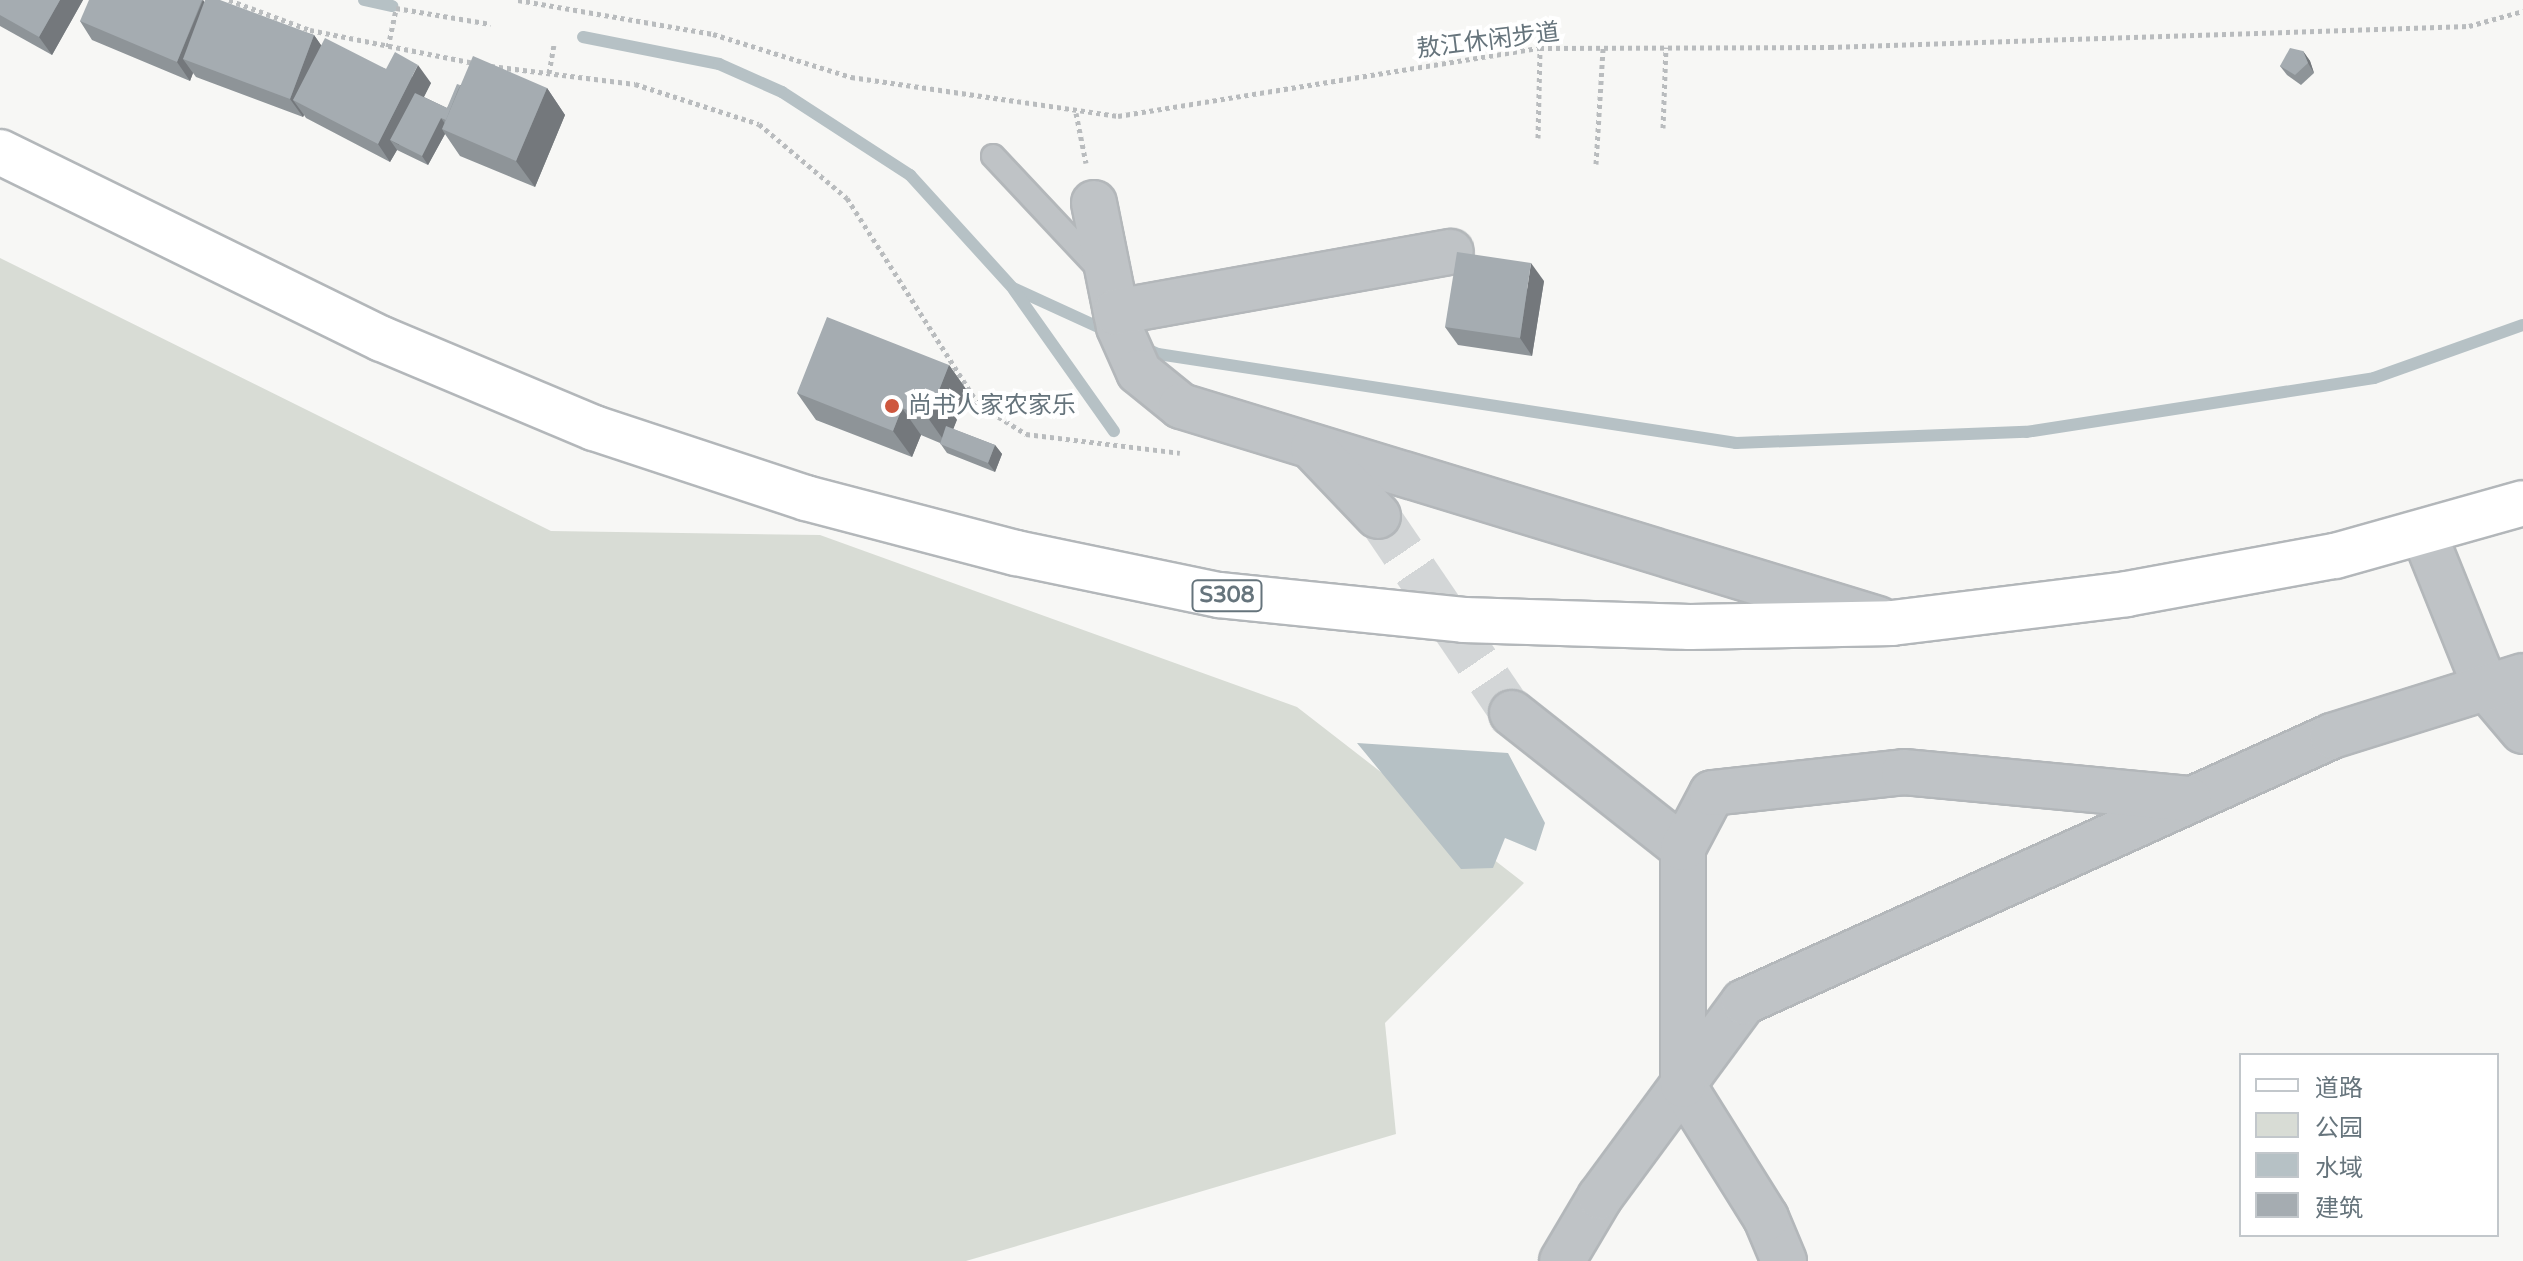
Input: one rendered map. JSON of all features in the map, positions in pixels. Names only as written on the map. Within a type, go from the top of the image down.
[{"type":"main road","name":"S308","points":[[0,152],[382,339],[594,428],[806,498],[1016,553],[1219,595],[1464,620],[1690,627],[1892,623],[2127,594],[2424,534],[2523,503]]},
{"type":"street","points":[[1094,203],[1115,307],[1139,372],[1181,406],[1892,623]]},
{"type":"street","points":[[1115,307],[1451,252]]},
{"type":"street","points":[[1312,448],[1378,516]]},
{"type":"street","points":[[2424,534],[2504,681],[2523,731]]},
{"type":"street","points":[[1562,1261],[1600,1197],[1744,1002],[2332,736],[2504,681]]},
{"type":"street","points":[[1512,713],[1683,848]]},
{"type":"street","points":[[1784,1261],[1766,1218],[1683,1085],[1683,848],[1712,793],[1904,772],[2191,799]]},
{"type":"lane","points":[[993,156],[1115,307]]},
{"type":"path","points":[[229,0],[310,30],[388,47],[635,84],[759,124],[847,198],[978,404],[1026,434],[1190,453]]},
{"type":"path","name":"敖江休闲步道","points":[[518,0],[713,34],[851,77],[1076,113],[1118,116],[1540,48],[1830,47],[2469,26],[2523,11]]},
{"type":"path","points":[[388,47],[396,8],[491,24]]},
{"type":"path","points":[[549,73],[554,45]]},
{"type":"path","points":[[1663,128],[1666,47]]},
{"type":"path","points":[[1538,138],[1540,48]]},
{"type":"path","points":[[1596,164],[1603,48]]},
{"type":"path","points":[[1076,113],[1094,203]]},
{"type":"green space","points":[[0,258],[551,531],[820,535],[1297,707],[1524,883],[1385,1023],[1396,1134],[966,1261],[0,1261]]},
{"type":"water","points":[[1357,743],[1508,753],[1545,823],[1536,851],[1505,838],[1493,868],[1461,869]]},
{"type":"building","points":[[0,0],[60,0],[39,37],[0,15]]},
{"type":"building","points":[[89,0],[202,0],[177,62],[80,21]]},
{"type":"building","points":[[205,0],[220,0],[314,35],[290,99],[183,59]]},
{"type":"building","points":[[325,38],[386,69],[395,52],[418,65],[378,144],[293,100]]},
{"type":"building","points":[[2290,48],[2303,51],[2308,63],[2295,75],[2280,66]]},
{"type":"building","points":[[473,56],[547,88],[516,161],[442,129]]},
{"type":"building","points":[[457,84],[460,85],[446,120],[441,118],[422,156],[390,140],[415,93],[447,108]]},
{"type":"building","points":[[1457,252],[1531,263],[1520,338],[1445,327]]},
{"type":"building","points":[[827,317],[949,365],[928,418],[902,408],[893,431],[797,393]]},
{"type":"building","points":[[946,426],[995,445],[988,463],[940,444]]},
{"type":"waterway","points":[[364,0],[392,6]]},
{"type":"waterway","points":[[583,37],[719,64],[782,92],[910,175],[1013,288],[1109,332]]},
{"type":"waterway","points":[[1014,290],[1114,431]]},
{"type":"waterway","points":[[1140,346],[1158,354],[1736,443],[2026,432],[2374,378],[2523,325]]},
{"type":"tunnel","points":[[1378,516],[1512,713]]},
{"type":"place","name":"尚书人家农家乐","points":[[892,406]]}]
